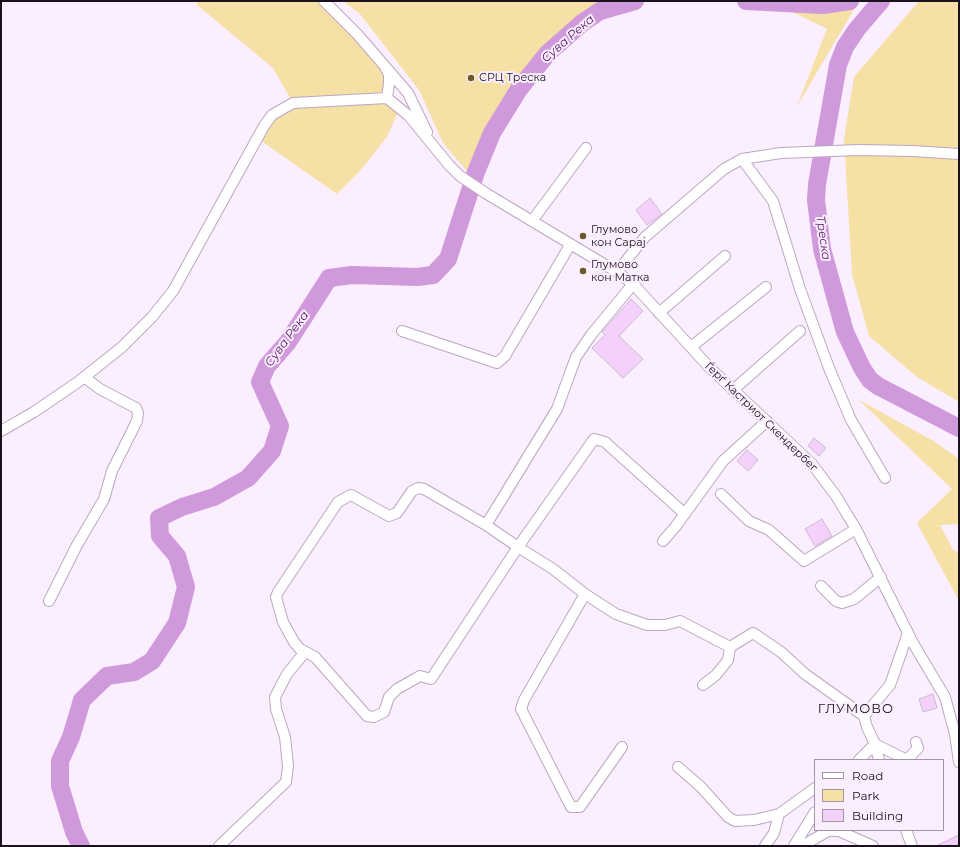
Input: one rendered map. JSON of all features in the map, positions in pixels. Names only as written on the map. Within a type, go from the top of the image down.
[{"type":"street","points":[[324,1],[358,35],[408,93],[434,146]]},
{"type":"street","points":[[384,65],[389,74],[387,98]]},
{"type":"street","points":[[1,431],[34,412],[84,377],[122,347],[152,317],[173,291],[260,132],[272,115],[293,103],[387,98],[405,111],[434,146]]},
{"type":"street","name":"Ѓерѓ Кастриот Скендербег","points":[[434,146],[460,176],[570,245],[617,272],[633,284],[733,390],[812,464],[836,496],[856,529],[908,633],[945,698],[955,734],[959,762]]},
{"type":"street","points":[[532,221],[586,148]]},
{"type":"street","points":[[617,272],[645,237],[724,169],[742,159],[781,153],[858,150],[959,154]]},
{"type":"street","points":[[742,159],[773,201],[800,288],[829,368],[851,420],[885,478]]},
{"type":"street","points":[[402,331],[497,363],[505,356],[570,245]]},
{"type":"street","points":[[660,313],[725,256]]},
{"type":"street","points":[[486,525],[557,409],[576,357],[591,335],[633,284]]},
{"type":"street","points":[[691,347],[766,287]]},
{"type":"street","points":[[733,390],[800,331]]},
{"type":"street","points":[[49,601],[77,545],[104,499],[112,471],[137,421],[138,413],[136,408],[100,389],[84,377]]},
{"type":"street","points":[[663,541],[685,514],[723,461],[767,421]]},
{"type":"street","points":[[685,514],[605,442],[594,439],[518,547],[431,679],[420,676],[397,689],[389,697],[384,712],[374,717],[367,716],[315,657],[300,649],[294,642],[283,622],[276,597],[338,502],[351,495],[389,516],[397,513],[414,489],[424,488],[486,525],[518,547],[553,569],[585,594],[616,614],[647,625],[665,625],[680,620],[730,647]]},
{"type":"street","points":[[721,494],[749,521],[769,530],[804,560],[856,529]]},
{"type":"street","points":[[821,586],[836,601],[842,603],[854,599],[881,577]]},
{"type":"street","points":[[585,594],[524,700],[521,709],[571,807],[580,807],[622,747]]},
{"type":"street","points":[[702,685],[716,675],[728,660],[730,647],[753,633],[805,674],[864,716],[866,728],[876,744],[879,759]]},
{"type":"street","points":[[864,716],[890,685],[908,633]]},
{"type":"street","points":[[220,846],[286,782],[288,766],[285,737],[276,709],[275,697],[287,674],[305,652]]},
{"type":"street","points":[[908,759],[918,748],[916,742]]},
{"type":"street","points":[[876,744],[905,759]]},
{"type":"street","points":[[860,759],[876,744]]},
{"type":"street","points":[[678,767],[701,787],[728,817],[736,821],[754,820],[779,814],[814,789]]},
{"type":"street","points":[[765,846],[774,833],[779,814]]},
{"type":"street","points":[[794,846],[814,814]]},
{"type":"street","points":[[802,846],[828,831],[839,831],[872,846]]},
{"type":"street","points":[[906,831],[912,846]]},
{"type":"green space","points":[[198,1],[324,1],[384,65],[387,98],[400,107],[387,137],[358,173],[337,194],[257,138],[264,126],[293,103],[273,68],[197,5]]},
{"type":"green space","name":"СРЦ Треска","points":[[343,1],[629,1],[585,23],[540,66],[495,136],[472,177],[443,143],[419,90],[360,14]]},
{"type":"green space","points":[[770,1],[859,1],[797,106],[827,29]]},
{"type":"green space","points":[[919,1],[959,1],[959,402],[917,377],[869,336],[852,274],[844,139],[854,77]]},
{"type":"green space","points":[[859,400],[932,440],[959,459],[959,524],[940,525],[953,550],[959,553],[959,601],[917,523],[952,489]]},
{"type":"building","points":[[650,198],[662,214],[647,225],[636,210]]},
{"type":"building","points":[[631,299],[643,311],[619,336],[643,359],[623,378],[592,348],[605,335],[602,332]]},
{"type":"building","points":[[814,438],[826,448],[819,456],[808,446]]},
{"type":"building","points":[[747,450],[758,460],[748,471],[737,461]]},
{"type":"building","points":[[822,519],[832,536],[815,546],[805,529]]},
{"type":"building","points":[[933,694],[937,708],[923,712],[919,699]]},
{"type":"building","points":[[959,835],[959,846],[936,846]]},
{"type":"waterway","name":"Сува Река","points":[[81,846],[74,832],[60,786],[60,761],[71,737],[82,700],[107,676],[134,672],[152,661],[177,623],[186,587],[177,556],[160,536],[159,518],[182,507],[214,497],[248,478],[272,451],[280,426],[260,382],[267,366],[288,342],[329,278],[352,275],[417,277],[433,275],[448,259],[476,172],[492,133],[519,89],[548,53],[582,23],[600,11],[635,1]]},
{"type":"waterway","name":"Сува Река","points":[[746,1],[823,5],[850,1]]},
{"type":"waterway","name":"Треска","points":[[881,1],[857,29],[845,47],[838,65],[817,184],[816,200],[822,249],[845,332],[862,368],[870,380],[878,386],[959,428]]},
{"type":"place","name":"СРЦ Треска","points":[[471,78]]},
{"type":"place","name":"Глумово кон Сарај","points":[[583,236]]},
{"type":"place","name":"Глумово кон Матка","points":[[583,271]]},
{"type":"district","name":"ГЛУМОВО","points":[[856,709]]}]
